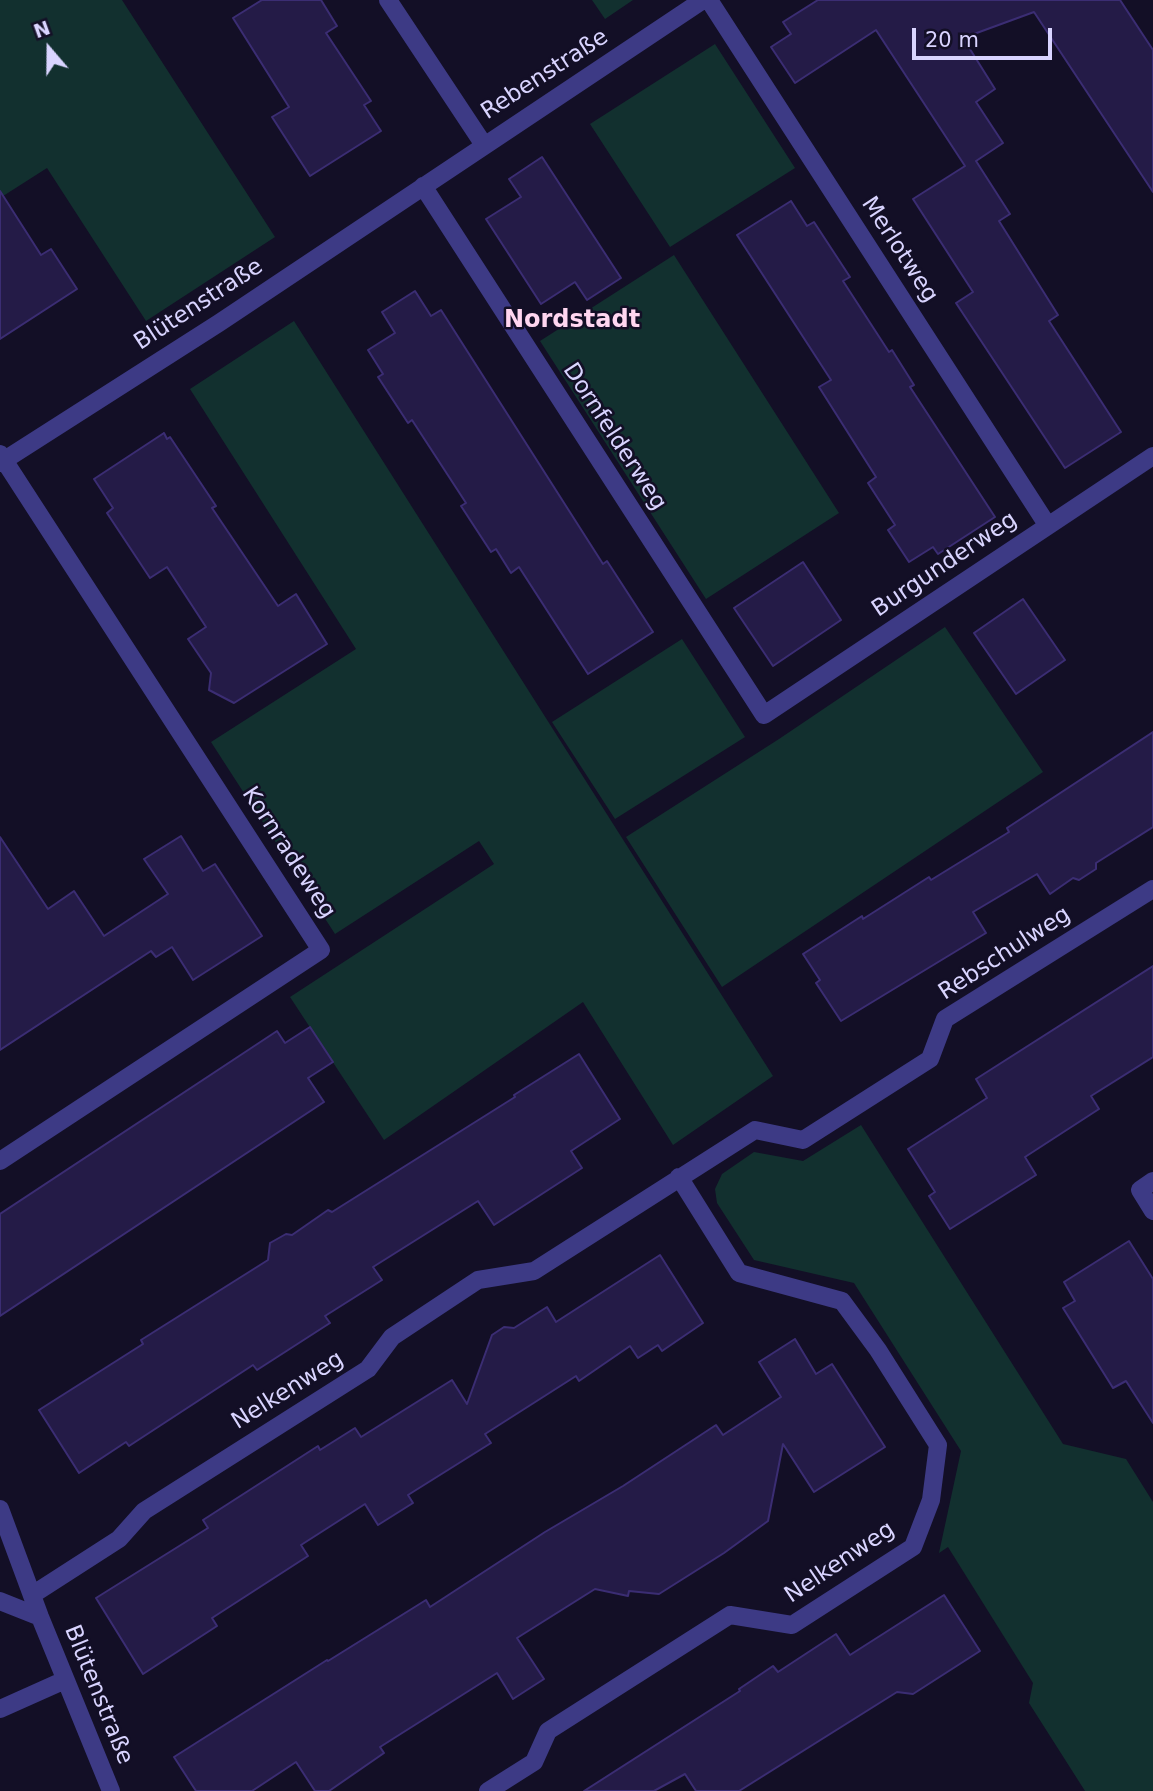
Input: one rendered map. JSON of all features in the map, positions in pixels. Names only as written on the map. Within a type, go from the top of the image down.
[{"type":"street","name":"Rebenstraße","points":[[388,0],[484,145]]},
{"type":"street","name":"Rebenstraße","points":[[423,186],[703,0]]},
{"type":"street","name":"Merlotweg","points":[[709,0],[1048,526]]},
{"type":"street","name":"Blütenstraße","points":[[1,459],[219,323],[423,186]]},
{"type":"street","name":"Dornfelderweg","points":[[423,186],[764,715]]},
{"type":"street","name":"Burgunderweg","points":[[764,715],[1153,456]]},
{"type":"street","name":"Kornradeweg","points":[[0,1161],[321,950],[1,459]]},
{"type":"street","name":"Rebschulweg","points":[[755,1130],[803,1140],[930,1059],[945,1019],[1153,889]]},
{"type":"street","name":"Nelkenweg","points":[[33,1595],[119,1538],[144,1511],[368,1369],[392,1336],[467,1287],[478,1280],[534,1271],[755,1130]]},
{"type":"street","name":"Nelkenweg","points":[[488,1791],[534,1762],[548,1731],[730,1615],[792,1625],[913,1547],[931,1500],[938,1445],[878,1350],[842,1301],[739,1273],[679,1177]]},
{"type":"street","points":[[1146,1186],[1153,1211]]},
{"type":"street","name":"Blütenstraße","points":[[0,1509],[65,1681],[111,1791]]},
{"type":"street","name":"Blütenstraße","points":[[0,1601],[40,1617]]},
{"type":"street","points":[[0,1709],[65,1681]]},
{"type":"green space","points":[[0,0],[122,0],[275,237],[146,321],[47,168],[0,198]]},
{"type":"green space","points":[[592,0],[633,0],[605,19]]},
{"type":"green space","points":[[715,44],[795,168],[670,247],[590,124]]},
{"type":"green space","points":[[674,255],[839,513],[706,599],[540,341]]},
{"type":"green space","points":[[294,321],[773,1076],[673,1145],[583,1002],[384,1140],[290,997],[494,864],[479,841],[335,934],[211,742],[356,649],[190,389]]},
{"type":"green space","points":[[945,627],[1043,772],[722,987],[626,837],[779,739]]},
{"type":"green space","points":[[682,639],[745,737],[615,819],[552,722]]},
{"type":"green space","points":[[861,1125],[1063,1444],[1126,1459],[1153,1502],[1153,1791],[1085,1791],[1029,1703],[1033,1683],[948,1547],[939,1553],[961,1451],[854,1283],[754,1260],[717,1203],[715,1189],[722,1174],[754,1152],[803,1161]]},
{"type":"building","points":[[262,0],[321,0],[337,26],[326,33],[371,101],[364,105],[381,131],[310,176],[272,117],[289,107],[233,18]]},
{"type":"building","points":[[818,0],[1120,0],[1153,50],[1153,192],[1034,12],[963,38],[995,89],[976,102],[1003,143],[976,161],[1010,214],[999,221],[1058,315],[1049,321],[1121,432],[1065,468],[956,303],[973,292],[913,199],[965,166],[876,30],[795,83],[771,47],[791,34],[783,22]]},
{"type":"building","points":[[542,157],[621,278],[587,300],[575,282],[541,304],[486,219],[521,197],[509,179]]},
{"type":"building","points":[[0,191],[41,255],[51,249],[77,289],[0,339]]},
{"type":"building","points":[[791,201],[807,226],[814,222],[850,277],[843,281],[889,352],[892,350],[914,385],[910,387],[995,517],[938,554],[933,547],[909,562],[888,530],[895,525],[868,483],[876,477],[819,387],[831,380],[737,235]]},
{"type":"building","points":[[415,291],[431,316],[441,310],[603,564],[607,561],[653,632],[588,674],[519,567],[511,573],[496,549],[491,552],[461,506],[466,503],[412,420],[408,423],[378,377],[383,374],[368,350],[395,333],[382,312]]},
{"type":"building","points":[[164,433],[167,439],[170,437],[216,506],[212,508],[278,606],[296,594],[327,644],[234,703],[209,690],[211,673],[188,639],[206,627],[167,567],[150,578],[107,513],[113,508],[94,479]]},
{"type":"building","points":[[803,562],[841,620],[773,666],[734,608]]},
{"type":"building","points":[[1023,599],[1065,660],[1016,694],[974,633]]},
{"type":"building","points":[[1153,732],[1153,827],[1096,863],[1096,869],[1079,880],[1073,878],[1050,894],[1037,874],[973,912],[986,933],[841,1021],[816,983],[820,980],[803,954],[862,916],[863,919],[929,877],[931,880],[1009,832],[1007,828]]},
{"type":"building","points":[[181,836],[203,871],[215,864],[262,936],[193,980],[172,947],[156,957],[151,951],[0,1050],[0,837],[48,909],[74,891],[104,936],[168,894],[144,859]]},
{"type":"building","points":[[1153,966],[1153,1057],[1091,1096],[1099,1109],[1025,1157],[1036,1175],[950,1229],[929,1196],[935,1192],[908,1149],[987,1098],[976,1079]]},
{"type":"building","points":[[310,1027],[333,1062],[308,1078],[324,1102],[0,1316],[0,1214],[277,1031],[285,1043]]},
{"type":"building","points":[[579,1054],[620,1119],[571,1151],[582,1168],[494,1225],[478,1201],[373,1267],[382,1280],[325,1316],[330,1323],[257,1370],[253,1365],[129,1446],[126,1442],[79,1473],[39,1410],[143,1344],[141,1340],[268,1260],[270,1243],[286,1234],[292,1235],[328,1210],[332,1212]]},
{"type":"building","points":[[1129,1241],[1153,1279],[1153,1423],[1126,1381],[1113,1388],[1063,1308],[1075,1301],[1064,1282]]},
{"type":"building","points":[[660,1255],[703,1323],[662,1351],[658,1345],[638,1358],[630,1346],[579,1381],[576,1376],[485,1434],[491,1443],[408,1495],[413,1503],[378,1525],[365,1504],[301,1545],[308,1556],[212,1618],[217,1626],[143,1674],[96,1598],[208,1528],[203,1520],[318,1446],[320,1450],[355,1428],[361,1437],[452,1380],[467,1404],[492,1335],[504,1327],[514,1328],[547,1307],[556,1322]]},
{"type":"building","points":[[795,1339],[816,1374],[832,1364],[885,1447],[814,1492],[783,1444],[768,1521],[724,1553],[659,1594],[629,1591],[628,1596],[595,1589],[517,1638],[544,1679],[513,1699],[497,1673],[380,1747],[384,1753],[329,1791],[315,1791],[296,1762],[252,1791],[196,1791],[174,1757],[426,1600],[430,1607],[716,1425],[723,1435],[781,1397],[759,1362]]},
{"type":"building","points":[[944,1595],[980,1651],[913,1694],[897,1692],[739,1791],[696,1791],[685,1774],[654,1791],[584,1791],[740,1691],[739,1689],[773,1666],[778,1672],[836,1634],[850,1655]]},
{"type":"district","name":"Nordstadt","points":[[572,321]]}]
